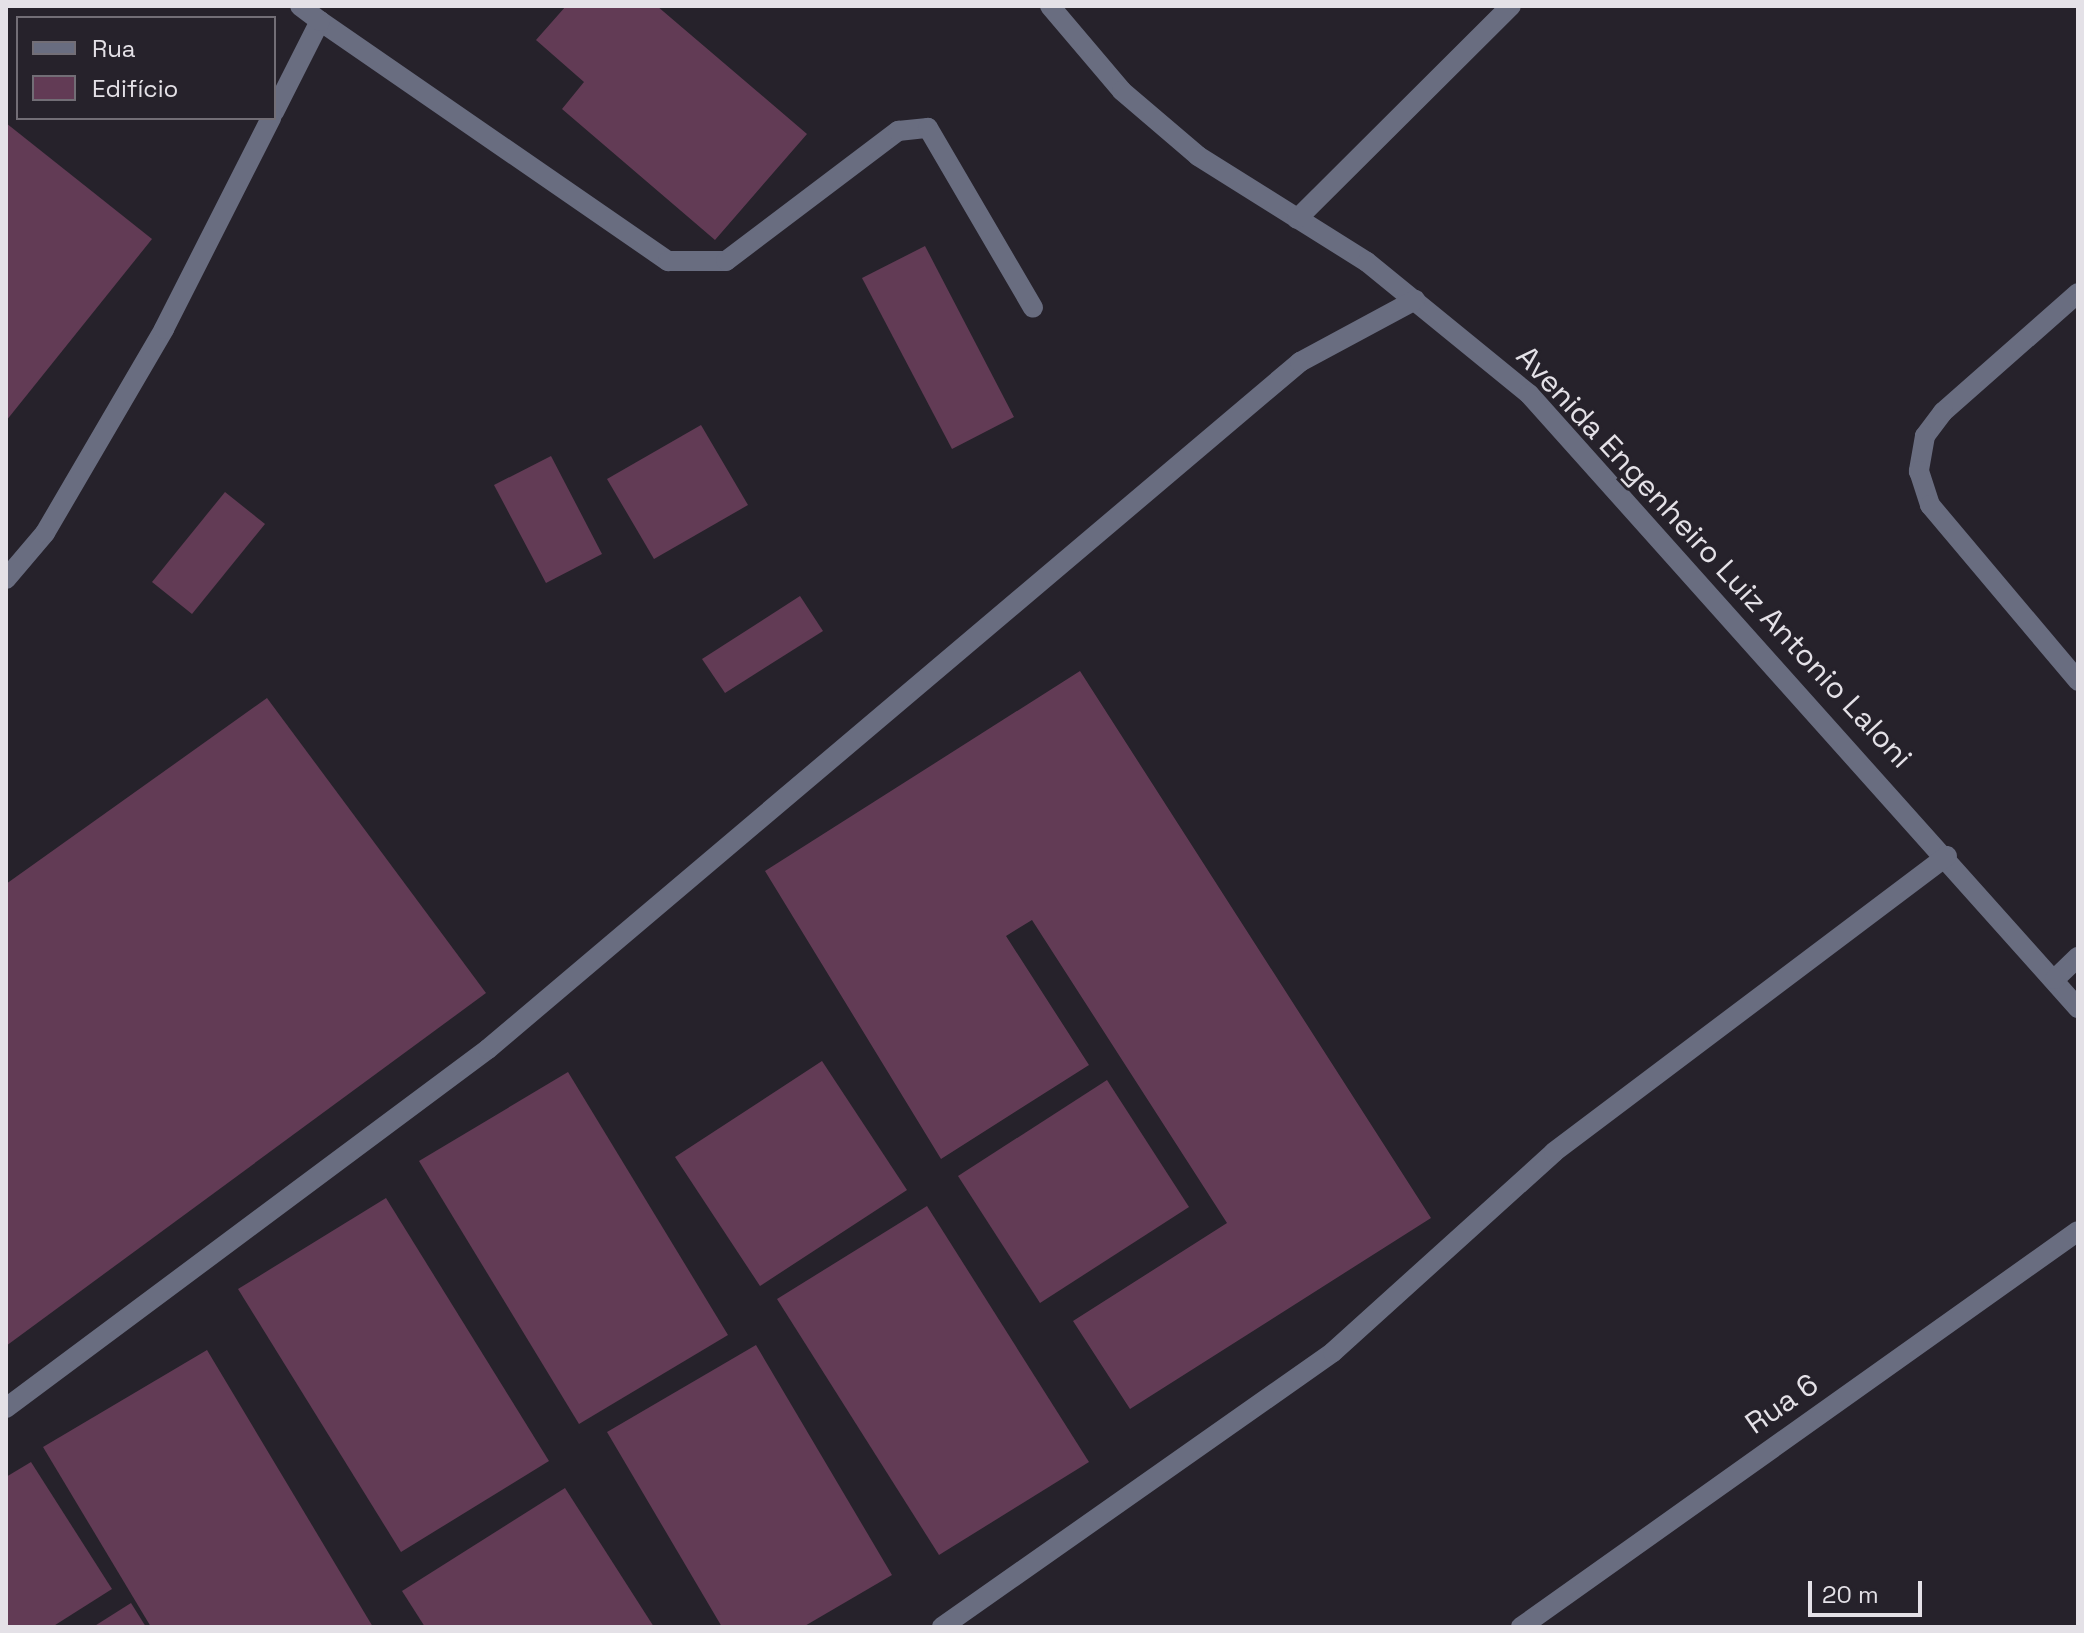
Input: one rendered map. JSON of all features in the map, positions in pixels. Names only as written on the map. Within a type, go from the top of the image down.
[{"type":"street","points":[[300,6],[668,261],[726,261],[898,131],[928,128],[1033,308]]},
{"type":"street","name":"Avenida Engenheiro Luiz Antonio Laloni","points":[[1050,6],[1122,91],[1198,156],[1415,300],[1529,394],[1947,856],[2078,1008]]},
{"type":"street","points":[[1297,219],[1511,6]]},
{"type":"street","points":[[276,108],[320,21]]},
{"type":"street","points":[[6,579],[45,533],[164,329],[270,120]]},
{"type":"street","points":[[2078,293],[1943,412],[1925,436],[1919,471],[1930,505],[2078,681]]},
{"type":"street","points":[[6,1408],[488,1049],[1300,362],[1415,300]]},
{"type":"street","points":[[942,1627],[1333,1352],[1554,1152],[1947,856]]},
{"type":"street","points":[[2055,979],[2078,957]]},
{"type":"street","name":"Rua 6","points":[[1521,1627],[2078,1231]]},
{"type":"building","points":[[566,6],[657,6],[807,134],[715,240],[562,109],[584,82],[536,40]]},
{"type":"building","points":[[6,123],[152,239],[6,421]]},
{"type":"building","points":[[925,246],[1014,417],[952,449],[862,278]]},
{"type":"building","points":[[701,425],[748,505],[654,559],[607,479]]},
{"type":"building","points":[[551,456],[602,554],[546,583],[494,485]]},
{"type":"building","points":[[225,492],[265,524],[192,614],[152,582]]},
{"type":"building","points":[[800,596],[823,631],[725,693],[702,659]]},
{"type":"building","points":[[1080,671],[1431,1218],[1130,1409],[1073,1321],[1227,1223],[1032,920],[1006,936],[1089,1065],[941,1159],[765,871]]},
{"type":"building","points":[[267,698],[486,993],[6,1346],[6,884]]},
{"type":"building","points":[[822,1061],[907,1190],[760,1286],[675,1157]]},
{"type":"building","points":[[568,1072],[728,1335],[579,1424],[419,1161]]},
{"type":"building","points":[[1107,1080],[1189,1207],[1040,1303],[958,1176]]},
{"type":"building","points":[[386,1198],[549,1461],[401,1552],[238,1289]]},
{"type":"building","points":[[927,1206],[1089,1462],[939,1555],[777,1299]]},
{"type":"building","points":[[756,1345],[892,1575],[803,1627],[722,1627],[607,1432]]},
{"type":"building","points":[[207,1350],[373,1627],[151,1627],[43,1447]]},
{"type":"building","points":[[31,1462],[112,1589],[52,1627],[6,1627],[6,1477]]},
{"type":"building","points":[[565,1488],[654,1627],[425,1627],[402,1591]]},
{"type":"building","points":[[131,1603],[146,1627],[93,1627]]}]
